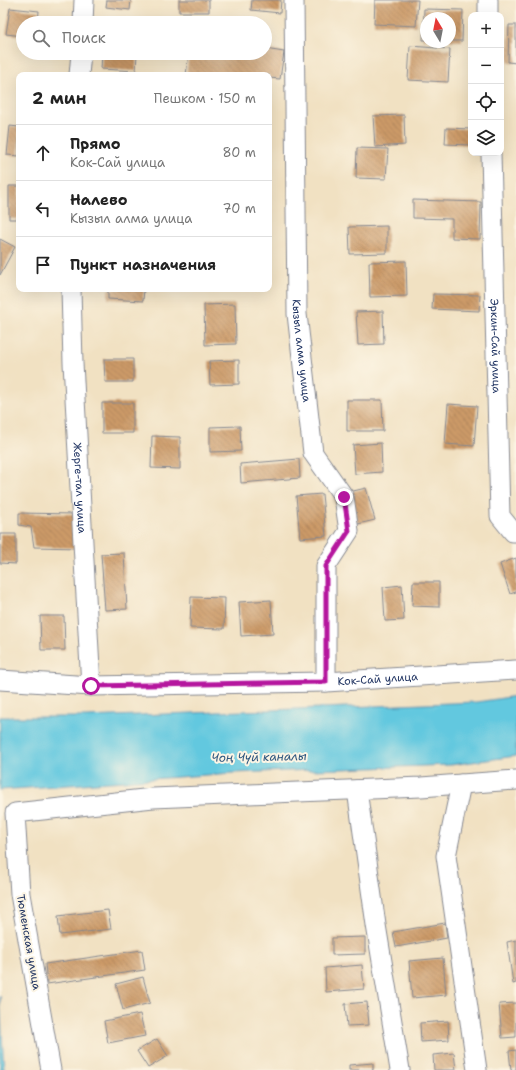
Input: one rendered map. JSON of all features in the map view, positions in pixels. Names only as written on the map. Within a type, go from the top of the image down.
[{"type":"street","points":[[83,16],[84,0]]},
{"type":"street","name":"Кызыл алма улица","points":[[294,0],[298,322],[313,453],[344,497],[349,531],[326,566],[326,682]]},
{"type":"street","points":[[488,0],[488,12]]},
{"type":"street","points":[[79,72],[80,60]]},
{"type":"street","name":"Эркин-Сай улица","points":[[491,156],[500,516],[513,532],[516,532]]},
{"type":"street","name":"Жерге-тал улица","points":[[71,292],[73,371],[91,686]]},
{"type":"street","name":"Кок-Сай улица","points":[[0,680],[91,686],[326,682],[516,670]]},
{"type":"street","points":[[400,1070],[376,925],[358,790],[516,780]]},
{"type":"street","points":[[461,784],[446,856],[477,1070]]},
{"type":"street","name":"Тюменская улица","points":[[51,1070],[20,894],[15,813],[153,798],[358,790]]},
{"type":"water","name":"Чоң Чүй каналы","points":[[516,696],[516,756],[450,765],[233,773],[0,790],[0,717],[87,717],[477,702]]},
{"type":"water","points":[[0,996],[4,1070],[0,1070]]},
{"type":"building","points":[[107,0],[131,0],[130,10],[106,7]]},
{"type":"building","points":[[179,0],[209,0],[209,12],[179,12]]},
{"type":"building","points":[[252,0],[281,0],[280,13],[251,10]]},
{"type":"building","points":[[375,0],[418,0],[416,26],[374,24]]},
{"type":"building","points":[[10,8],[39,11],[39,16],[16,16],[16,35],[6,34]]},
{"type":"building","points":[[424,9],[463,10],[462,41],[456,41],[456,12],[424,12]]},
{"type":"building","points":[[509,25],[516,25],[516,63],[508,62]]},
{"type":"building","points":[[410,46],[420,47],[420,48],[450,49],[448,82],[408,80]]},
{"type":"building","points":[[272,50],[284,52],[280,79],[272,78],[272,72],[186,72],[188,60],[272,60]]},
{"type":"building","points":[[102,60],[137,60],[136,71],[101,69]]},
{"type":"building","points":[[404,115],[405,145],[375,147],[373,116]]},
{"type":"building","points":[[10,126],[16,127],[16,156],[7,155]]},
{"type":"building","points":[[446,128],[468,129],[468,145],[445,144]]},
{"type":"building","points":[[357,148],[388,149],[386,179],[356,178]]},
{"type":"building","points":[[9,186],[16,186],[16,219],[9,219]]},
{"type":"building","points":[[413,200],[481,202],[480,239],[452,238],[452,219],[413,218]]},
{"type":"building","points":[[387,226],[387,253],[350,254],[349,227]]},
{"type":"building","points":[[0,239],[15,247],[0,275]]},
{"type":"building","points":[[406,261],[407,296],[370,297],[369,262]]},
{"type":"building","points":[[108,292],[144,292],[143,301],[108,299]]},
{"type":"building","points":[[433,294],[480,295],[479,311],[432,309]]},
{"type":"building","points":[[235,304],[236,344],[205,345],[204,305]]},
{"type":"building","points":[[383,311],[384,344],[358,345],[356,312]]},
{"type":"building","points":[[104,359],[133,359],[133,382],[105,382]]},
{"type":"building","points":[[239,360],[239,384],[210,385],[209,361]]},
{"type":"building","points":[[347,400],[382,400],[383,431],[347,431]]},
{"type":"building","points":[[102,403],[133,403],[133,433],[102,433]]},
{"type":"building","points":[[448,404],[477,406],[474,446],[445,444]]},
{"type":"building","points":[[240,426],[241,451],[210,452],[210,427]]},
{"type":"building","points":[[152,436],[180,437],[180,469],[151,468]]},
{"type":"building","points":[[381,443],[382,472],[355,474],[353,445]]},
{"type":"building","points":[[299,459],[300,478],[241,483],[240,464]]},
{"type":"building","points":[[366,488],[375,520],[358,524],[349,492]]},
{"type":"building","points":[[322,494],[326,536],[300,538],[296,496]]},
{"type":"building","points":[[19,513],[74,514],[79,548],[34,547],[31,527],[19,525]]},
{"type":"building","points":[[0,534],[16,534],[16,564],[0,563]]},
{"type":"building","points":[[124,553],[127,609],[105,610],[101,554]]},
{"type":"building","points":[[516,558],[516,592],[510,594],[500,564]]},
{"type":"building","points":[[413,582],[439,582],[439,607],[412,606]]},
{"type":"building","points":[[402,585],[404,620],[385,621],[383,587]]},
{"type":"building","points":[[191,597],[225,598],[224,629],[190,628]]},
{"type":"building","points":[[271,600],[273,634],[241,636],[239,602]]},
{"type":"building","points":[[40,616],[64,616],[65,650],[41,650]]},
{"type":"building","points":[[108,910],[111,929],[60,935],[58,916]]},
{"type":"building","points":[[445,923],[447,938],[396,947],[393,932]]},
{"type":"building","points":[[365,937],[365,954],[332,955],[332,938]]},
{"type":"building","points":[[516,940],[516,983],[513,984],[507,942]]},
{"type":"building","points":[[142,950],[145,970],[47,984],[45,964]]},
{"type":"building","points":[[443,958],[446,995],[412,998],[409,961]]},
{"type":"building","points":[[362,965],[364,989],[326,992],[325,968]]},
{"type":"building","points":[[143,977],[150,1003],[123,1010],[116,984]]},
{"type":"building","points":[[367,1002],[369,1025],[347,1026],[345,1004]]},
{"type":"building","points":[[516,1003],[516,1037],[502,1038],[499,1004]]},
{"type":"building","points":[[140,1014],[145,1036],[108,1043],[104,1021]]},
{"type":"building","points":[[448,1021],[449,1040],[421,1042],[420,1023]]},
{"type":"building","points":[[157,1039],[168,1056],[148,1068],[137,1051]]},
{"type":"building","points":[[516,1050],[516,1070],[511,1070],[509,1051]]},
{"type":"building","points":[[454,1053],[456,1070],[434,1070],[433,1055]]},
{"type":"building","points":[[373,1063],[373,1070],[349,1070],[349,1065]]},
{"type":"route","points":[[91,686],[326,682],[326,566],[349,531],[344,497]]}]
